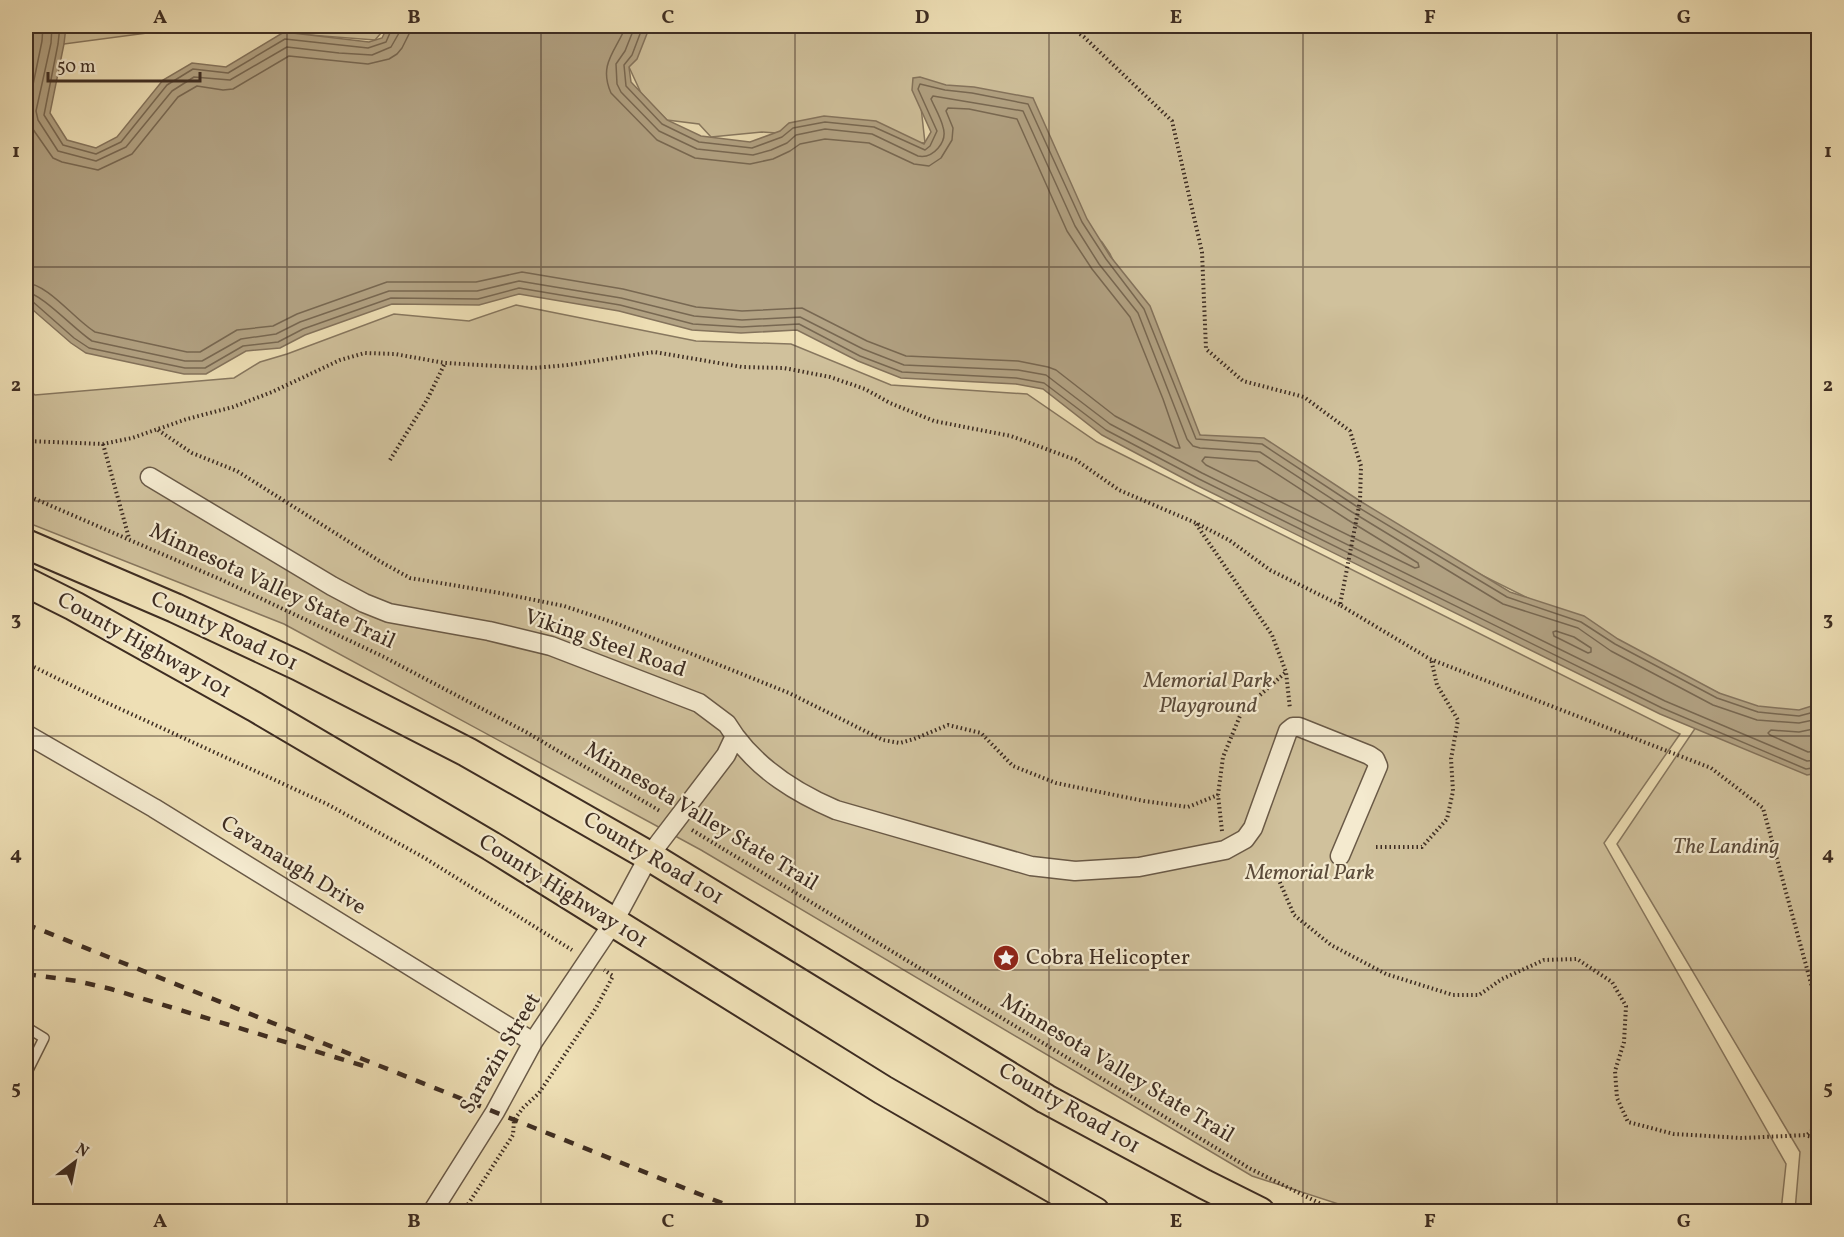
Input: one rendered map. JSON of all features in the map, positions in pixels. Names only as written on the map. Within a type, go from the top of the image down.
[{"type":"main road","name":"County Road 101","points":[[26,544],[168,605],[299,666],[467,752],[649,856],[1046,1099],[1260,1212]]},
{"type":"main road","name":"County Highway 101","points":[[26,582],[74,606],[255,707],[491,846],[902,1101],[1095,1212]]},
{"type":"street","name":"Viking Steel Road","points":[[150,477],[364,603],[389,613],[489,631],[551,646],[699,703],[727,724],[758,763],[772,775],[836,810],[1031,866],[1075,871],[1121,869],[1225,849]]},
{"type":"street","points":[[1225,849],[1245,839],[1253,828],[1288,731],[1299,726],[1369,755],[1375,759],[1378,766],[1340,856]]},
{"type":"street","name":"Cavanaugh Drive","points":[[26,734],[164,814],[533,1042]]},
{"type":"street","points":[[613,923],[649,856],[726,755],[735,736]]},
{"type":"street","name":"Sarazin Street","points":[[432,1212],[495,1112],[533,1042],[613,923]]},
{"type":"lane","points":[[26,1027],[44,1038],[26,1074]]},
{"type":"path","points":[[1069,26],[1084,37],[1173,121],[1202,252],[1206,349],[1244,381],[1304,397],[1350,431],[1361,466],[1360,501],[1340,605]]},
{"type":"path","points":[[26,441],[103,444],[132,438],[187,419],[233,407],[272,392],[340,360],[365,353],[395,354],[445,363],[533,368],[654,352],[706,363],[784,368],[830,377],[865,389],[890,403],[934,421],[1011,436],[1076,460],[1119,490],[1196,523],[1229,540],[1270,570],[1340,605],[1430,659],[1711,768],[1763,808],[1818,1010]]},
{"type":"path","points":[[390,460],[427,400],[445,363]]},
{"type":"path","points":[[157,430],[192,453],[237,471],[410,578],[500,592],[564,606],[595,616],[789,693],[883,740],[900,743],[948,725],[981,733],[1013,765],[1056,783],[1144,801],[1188,807],[1218,795]]},
{"type":"path","points":[[103,444],[129,539]]},
{"type":"path","name":"Minnesota Valley State Trail","points":[[26,495],[222,580],[384,657],[526,732],[676,820],[1249,1168],[1337,1212]]},
{"type":"path","points":[[1196,523],[1272,635],[1286,672],[1293,727]]},
{"type":"path","points":[[1376,847],[1422,847],[1447,819],[1452,791],[1451,759],[1458,720],[1437,685],[1430,659]]},
{"type":"path","points":[[26,663],[353,818],[501,904],[613,976],[596,1008],[538,1093],[514,1120],[513,1135],[463,1212]]},
{"type":"path","points":[[1225,849],[1218,795],[1223,757],[1242,711],[1286,672]]},
{"type":"path","points":[[1278,878],[1294,915],[1331,945],[1386,974],[1453,995],[1479,995],[1502,979],[1544,960],[1577,959],[1612,982],[1626,1006],[1624,1042],[1615,1071],[1617,1098],[1628,1122],[1674,1134],[1742,1138],[1807,1136],[1818,1138]]},
{"type":"path","points":[[1807,1136],[1818,1125]]},
{"type":"green space","points":[[31,26],[200,26],[64,44]]},
{"type":"green space","points":[[249,26],[387,26],[375,40],[283,33]]},
{"type":"green space","name":"The Landing","points":[[605,26],[1818,26],[1818,1211],[1795,1211],[1800,1152],[1617,844],[1719,693],[1200,435],[1102,242],[920,98],[925,143],[762,132],[711,137],[699,124],[667,120],[641,93]]},
{"type":"green space","name":"Memorial Park","points":[[516,305],[696,341],[791,344],[891,385],[1027,394],[1097,442],[1680,734],[1604,843],[1786,1164],[1781,1211],[1360,1211],[1252,1176],[701,850],[284,624],[26,522],[26,387],[35,395],[234,378],[260,362],[394,314],[469,321]]},
{"type":"water","points":[[26,26],[66,26],[50,113],[67,140],[96,148],[117,137],[163,80],[192,63],[226,67],[284,32],[369,42],[382,38],[388,26],[650,26],[637,59],[629,67],[631,82],[667,120],[701,136],[750,142],[780,131],[789,123],[824,116],[876,121],[924,144],[931,132],[912,90],[913,78],[920,77],[946,85],[974,87],[1033,98],[1087,219],[1110,256],[1150,306],[1200,435],[1264,438],[1360,501],[1510,592],[1584,616],[1618,639],[1719,693],[1758,706],[1799,710],[1818,704],[1818,773],[1807,775],[1660,714],[1196,485],[1102,435],[1043,389],[1016,384],[901,378],[858,361],[797,330],[741,333],[692,330],[619,311],[519,294],[479,305],[392,304],[305,335],[280,348],[246,351],[206,374],[184,374],[86,353],[26,304]]},
{"type":"railway","points":[[26,924],[744,1212]]},
{"type":"railway","points":[[26,974],[77,981],[111,989],[364,1066]]},
{"type":"place","name":"Cobra Helicopter","points":[[1006,958]]},
{"type":"park label","name":"Memorial Park Playground","points":[[1208,694]]}]
